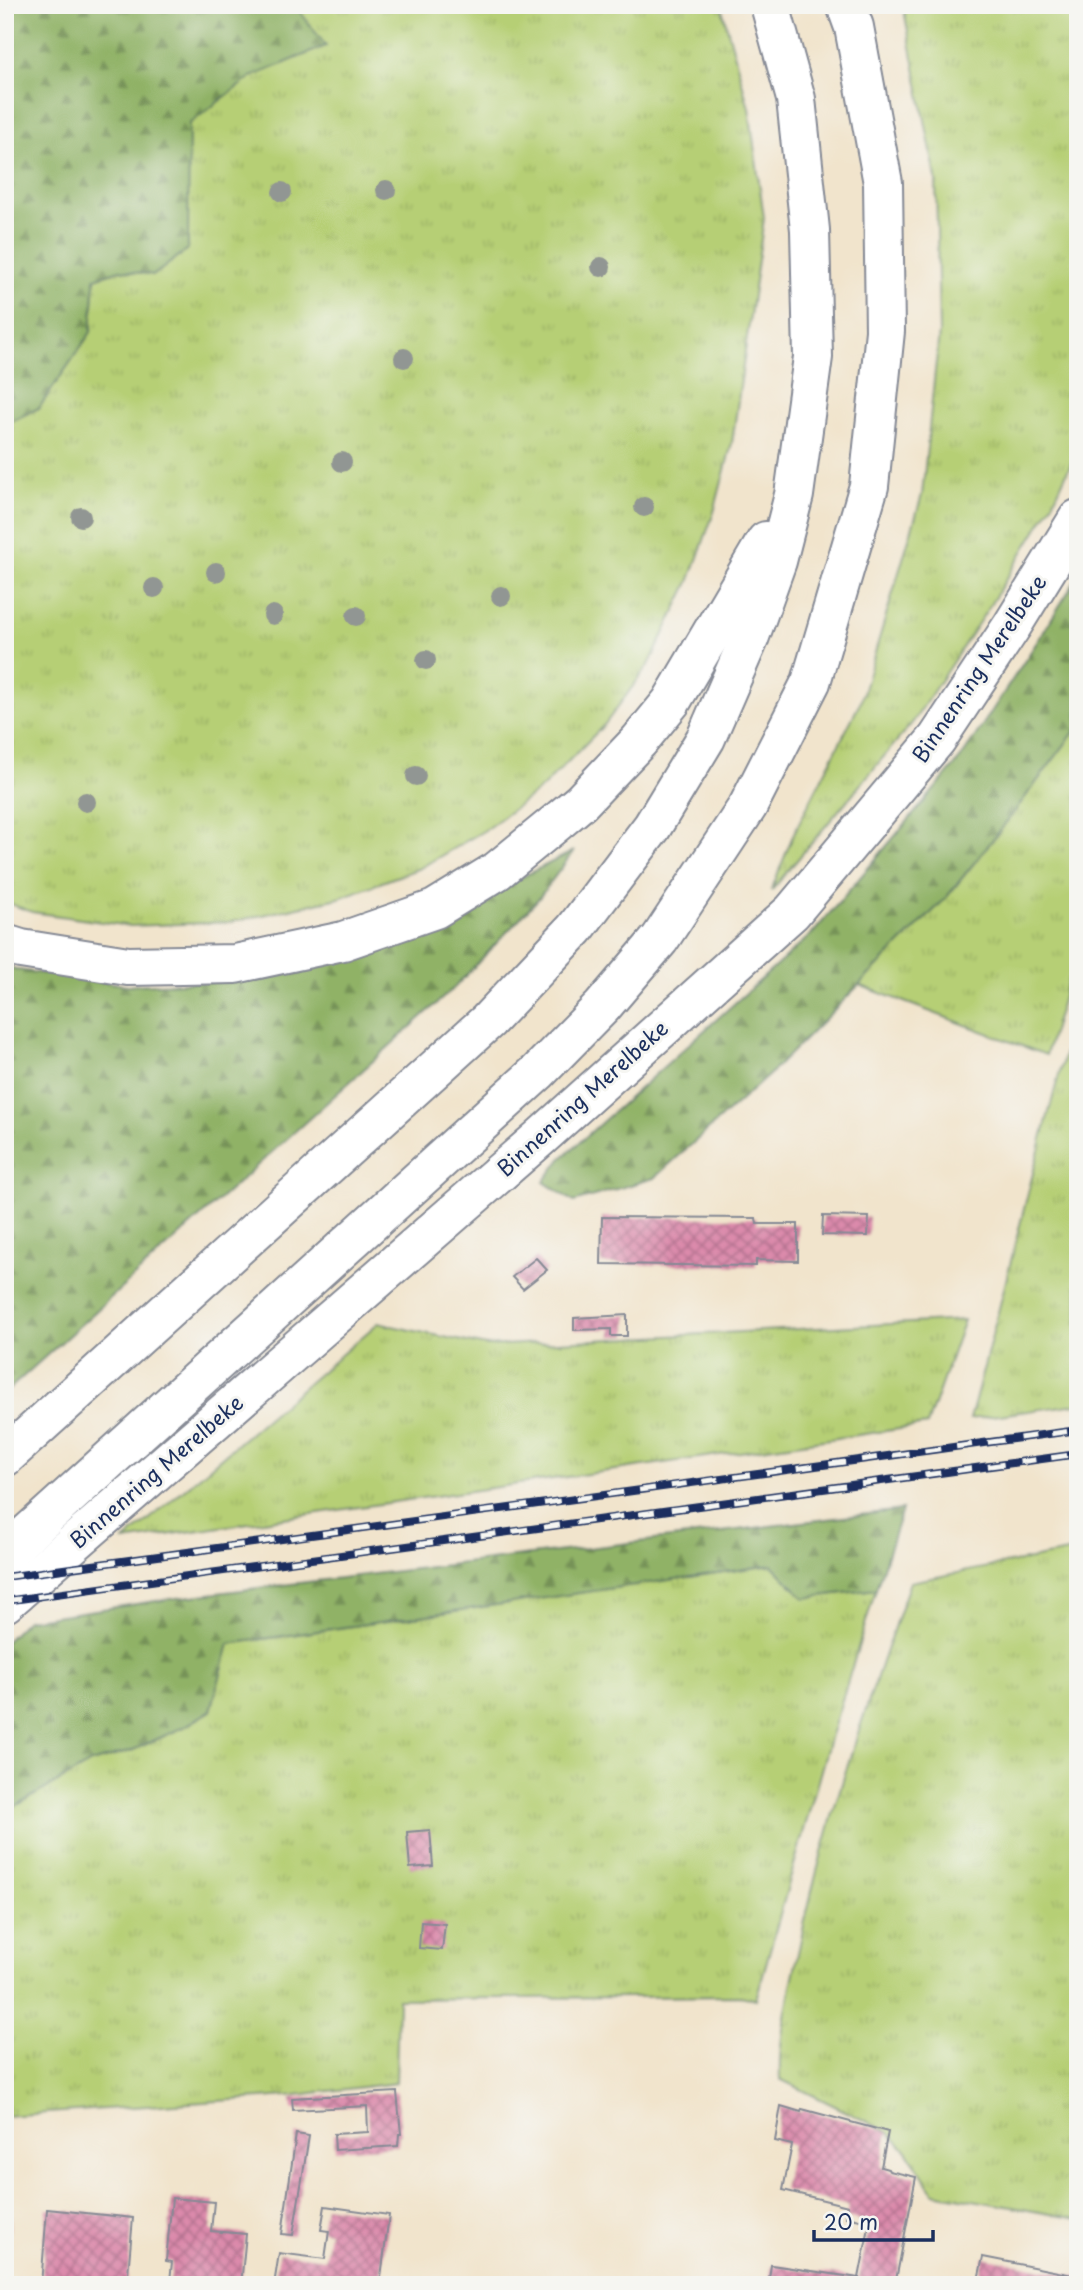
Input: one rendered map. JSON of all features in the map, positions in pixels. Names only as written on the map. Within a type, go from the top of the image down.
[{"type":"highway","points":[[5,1457],[488,1021],[575,929],[652,827],[706,738],[750,639],[777,561],[793,495],[813,356],[810,230],[796,99],[770,5]]},
{"type":"highway","points":[[5,1554],[538,1072],[602,1007],[660,939],[748,806],[811,682],[869,486],[885,331],[883,183],[854,27],[846,5]]},
{"type":"highway","points":[[5,944],[128,967],[236,964],[342,941],[435,909],[497,871],[557,822],[581,802],[639,741],[671,702],[793,495]]},
{"type":"highway","name":"Binnenring Merelbeke","points":[[5,1602],[541,1137],[792,912],[937,739],[1012,626],[1078,519]]},
{"type":"green space","points":[[5,5],[295,5],[326,46],[251,77],[189,124],[188,249],[154,275],[120,270],[95,278],[91,332],[39,408],[5,424]]},
{"type":"green space","points":[[295,5],[721,5],[749,108],[764,218],[732,443],[714,512],[689,582],[650,663],[605,724],[542,788],[485,830],[420,868],[339,898],[231,922],[130,926],[32,912],[5,902],[5,424],[39,408],[91,332],[95,278],[119,270],[154,275],[188,249],[188,124],[251,77],[325,46]]},
{"type":"green space","points":[[903,5],[1078,5],[1078,448],[1053,503],[913,722],[771,891],[794,833],[860,703],[922,495],[939,333],[936,178]]},
{"type":"green space","points":[[1078,576],[1078,727],[946,898],[770,1074],[654,1178],[574,1202],[544,1182],[561,1159],[814,932],[961,758]]},
{"type":"green space","points":[[1078,727],[1078,946],[1046,1055],[859,985],[946,898]]},
{"type":"green space","points":[[574,851],[538,899],[455,987],[5,1393],[5,965],[18,970],[127,985],[239,981],[445,921]]},
{"type":"green space","points":[[1078,1008],[1078,1404],[970,1419],[1049,1110]]},
{"type":"green space","points":[[964,1320],[927,1425],[124,1541],[378,1323],[486,1346]]},
{"type":"green space","points":[[902,1510],[876,1589],[804,1598],[772,1565],[229,1644],[211,1710],[184,1727],[131,1751],[91,1763],[5,1812],[5,1642],[27,1620],[184,1597]]},
{"type":"green space","points":[[1078,1550],[1078,2219],[934,2193],[907,2151],[888,2132],[780,2079],[780,2064],[782,2033],[819,1862],[862,1722],[910,1582]]},
{"type":"green space","points":[[772,1565],[804,1598],[876,1589],[756,1999],[740,1996],[398,1999],[396,2083],[288,2096],[5,2116],[5,1812],[91,1763],[131,1751],[184,1727],[211,1711],[228,1644]]},
{"type":"building","points":[[823,1216],[869,1217],[868,1236],[822,1235]]},
{"type":"building","points":[[602,1217],[756,1218],[757,1224],[798,1224],[798,1261],[756,1260],[756,1266],[601,1264]]},
{"type":"building","points":[[536,1258],[547,1270],[523,1289],[512,1277]]},
{"type":"building","points":[[627,1315],[627,1336],[611,1336],[611,1329],[574,1330],[574,1318]]},
{"type":"building","points":[[430,1830],[433,1866],[410,1868],[407,1832]]},
{"type":"building","points":[[421,1922],[445,1924],[442,1950],[419,1948]]},
{"type":"building","points":[[397,2092],[401,2134],[398,2146],[335,2150],[334,2134],[368,2132],[367,2106],[293,2110],[292,2098]]},
{"type":"building","points":[[781,2106],[888,2132],[881,2167],[916,2177],[895,2285],[768,2285],[771,2265],[859,2278],[870,2222],[846,2217],[848,2206],[783,2190],[792,2145],[775,2141]]},
{"type":"building","points":[[296,2134],[309,2136],[293,2235],[282,2234]]},
{"type":"building","points":[[172,2198],[214,2202],[211,2231],[246,2234],[241,2285],[170,2281],[172,2262],[166,2261]]},
{"type":"building","points":[[325,2206],[389,2215],[380,2285],[274,2285],[279,2253],[325,2259],[329,2231],[321,2230]]},
{"type":"building","points":[[47,2209],[133,2218],[127,2285],[41,2285]]},
{"type":"building","points":[[5,2212],[11,2213],[7,2259],[5,2259]]},
{"type":"building","points":[[983,2257],[1078,2276],[1078,2285],[977,2285]]},
{"type":"railway","points":[[5,1577],[1078,1430]]},
{"type":"railway","points":[[5,1601],[1078,1454]]}]
